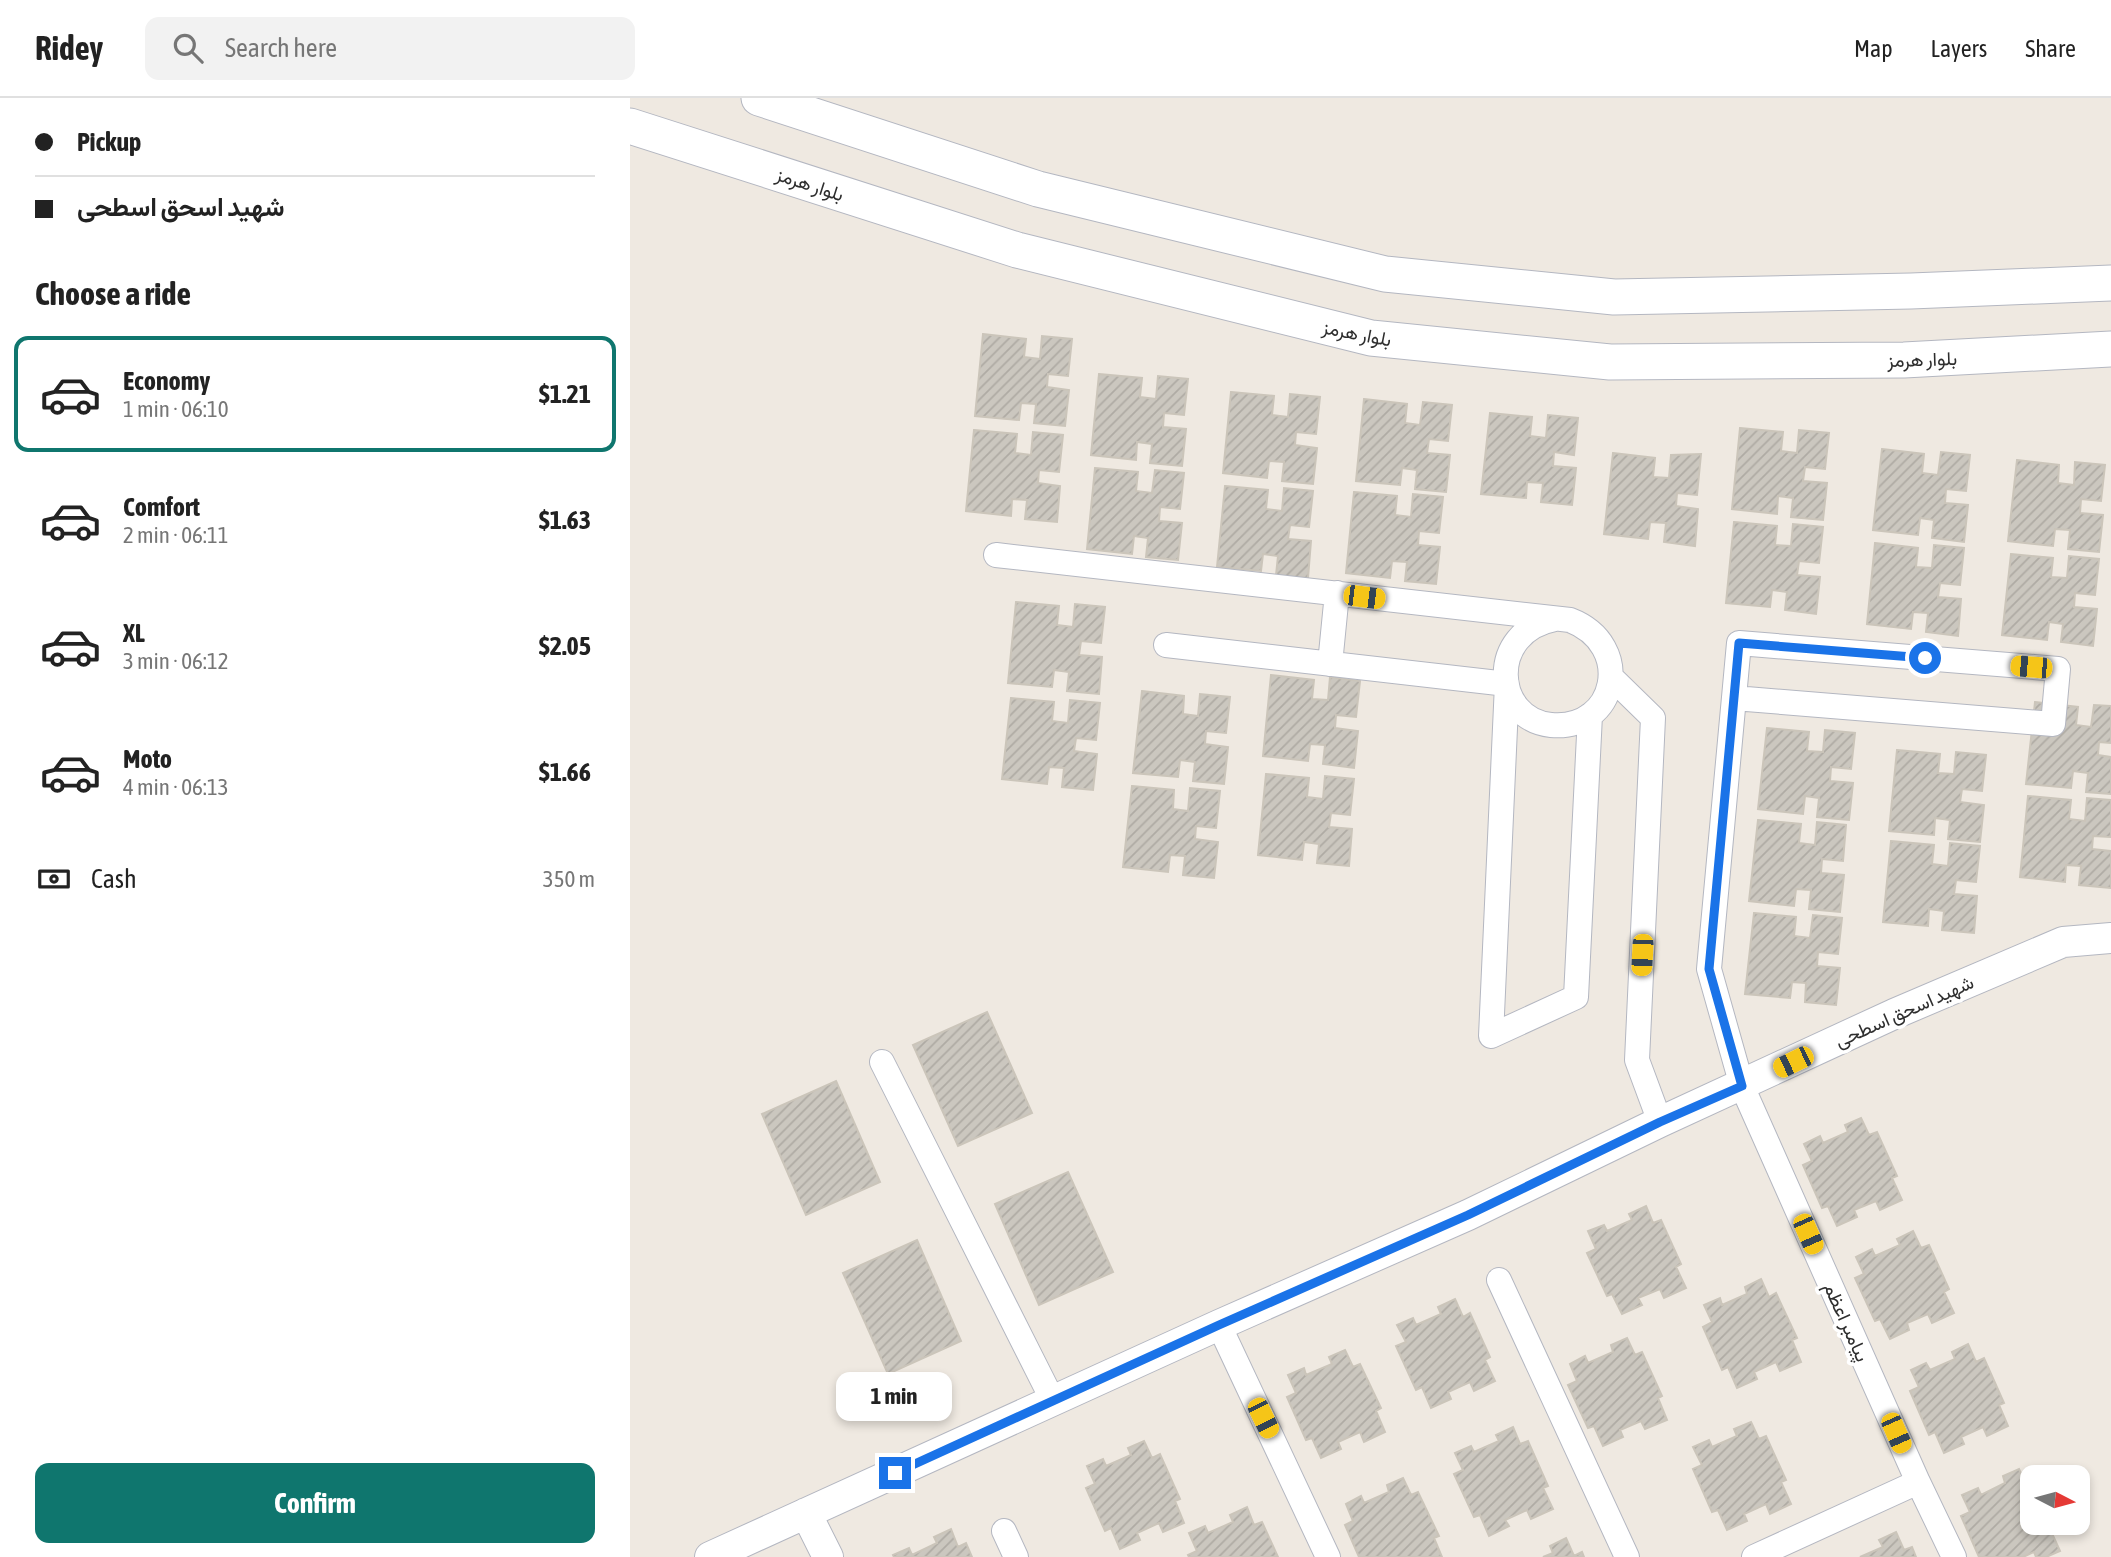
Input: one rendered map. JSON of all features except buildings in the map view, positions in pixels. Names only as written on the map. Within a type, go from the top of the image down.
[{"type":"main road","points":[[759,98],[1038,189],[1385,274],[1614,296],[1911,291],[2111,283]]},
{"type":"main road","name":"بلوار هرمز","points":[[630,125],[1017,250],[1371,338],[1610,362],[1904,360],[2111,349]]},
{"type":"street","points":[[996,555],[1570,620],[1597,635],[1611,662],[1611,677],[1604,698],[1590,715],[1562,725],[1533,719],[1521,710],[1512,698],[1507,684]]},
{"type":"street","points":[[1331,664],[1337,593]]},
{"type":"street","points":[[1555,619],[1540,622],[1527,629],[1516,640],[1507,661],[1491,1036],[1576,997],[1590,715]]},
{"type":"street","name":"پیامبر اعظم","points":[[1734,698],[2053,724],[2058,669],[1739,643],[1709,969],[1742,1086],[1954,1557]]},
{"type":"street","points":[[1166,645],[1507,684]]},
{"type":"street","points":[[1611,677],[1653,718],[1637,1060],[1660,1122]]},
{"type":"street","name":"شهید اسحق اسطحی","points":[[710,1557],[1219,1325],[1468,1215],[1660,1122],[1894,1014],[2063,942],[2111,938]]},
{"type":"street","points":[[882,1062],[1053,1401]]},
{"type":"street","points":[[1499,1280],[1627,1557]]},
{"type":"street","points":[[1219,1325],[1328,1557]]},
{"type":"street","points":[[1754,1557],[1918,1482]]},
{"type":"street","points":[[806,1513],[828,1557]]},
{"type":"street","points":[[1004,1531],[1016,1557]]},
{"type":"route","points":[[895,1473],[1468,1215],[1660,1122],[1742,1086],[1709,969],[1739,643],[1925,658]]}]
